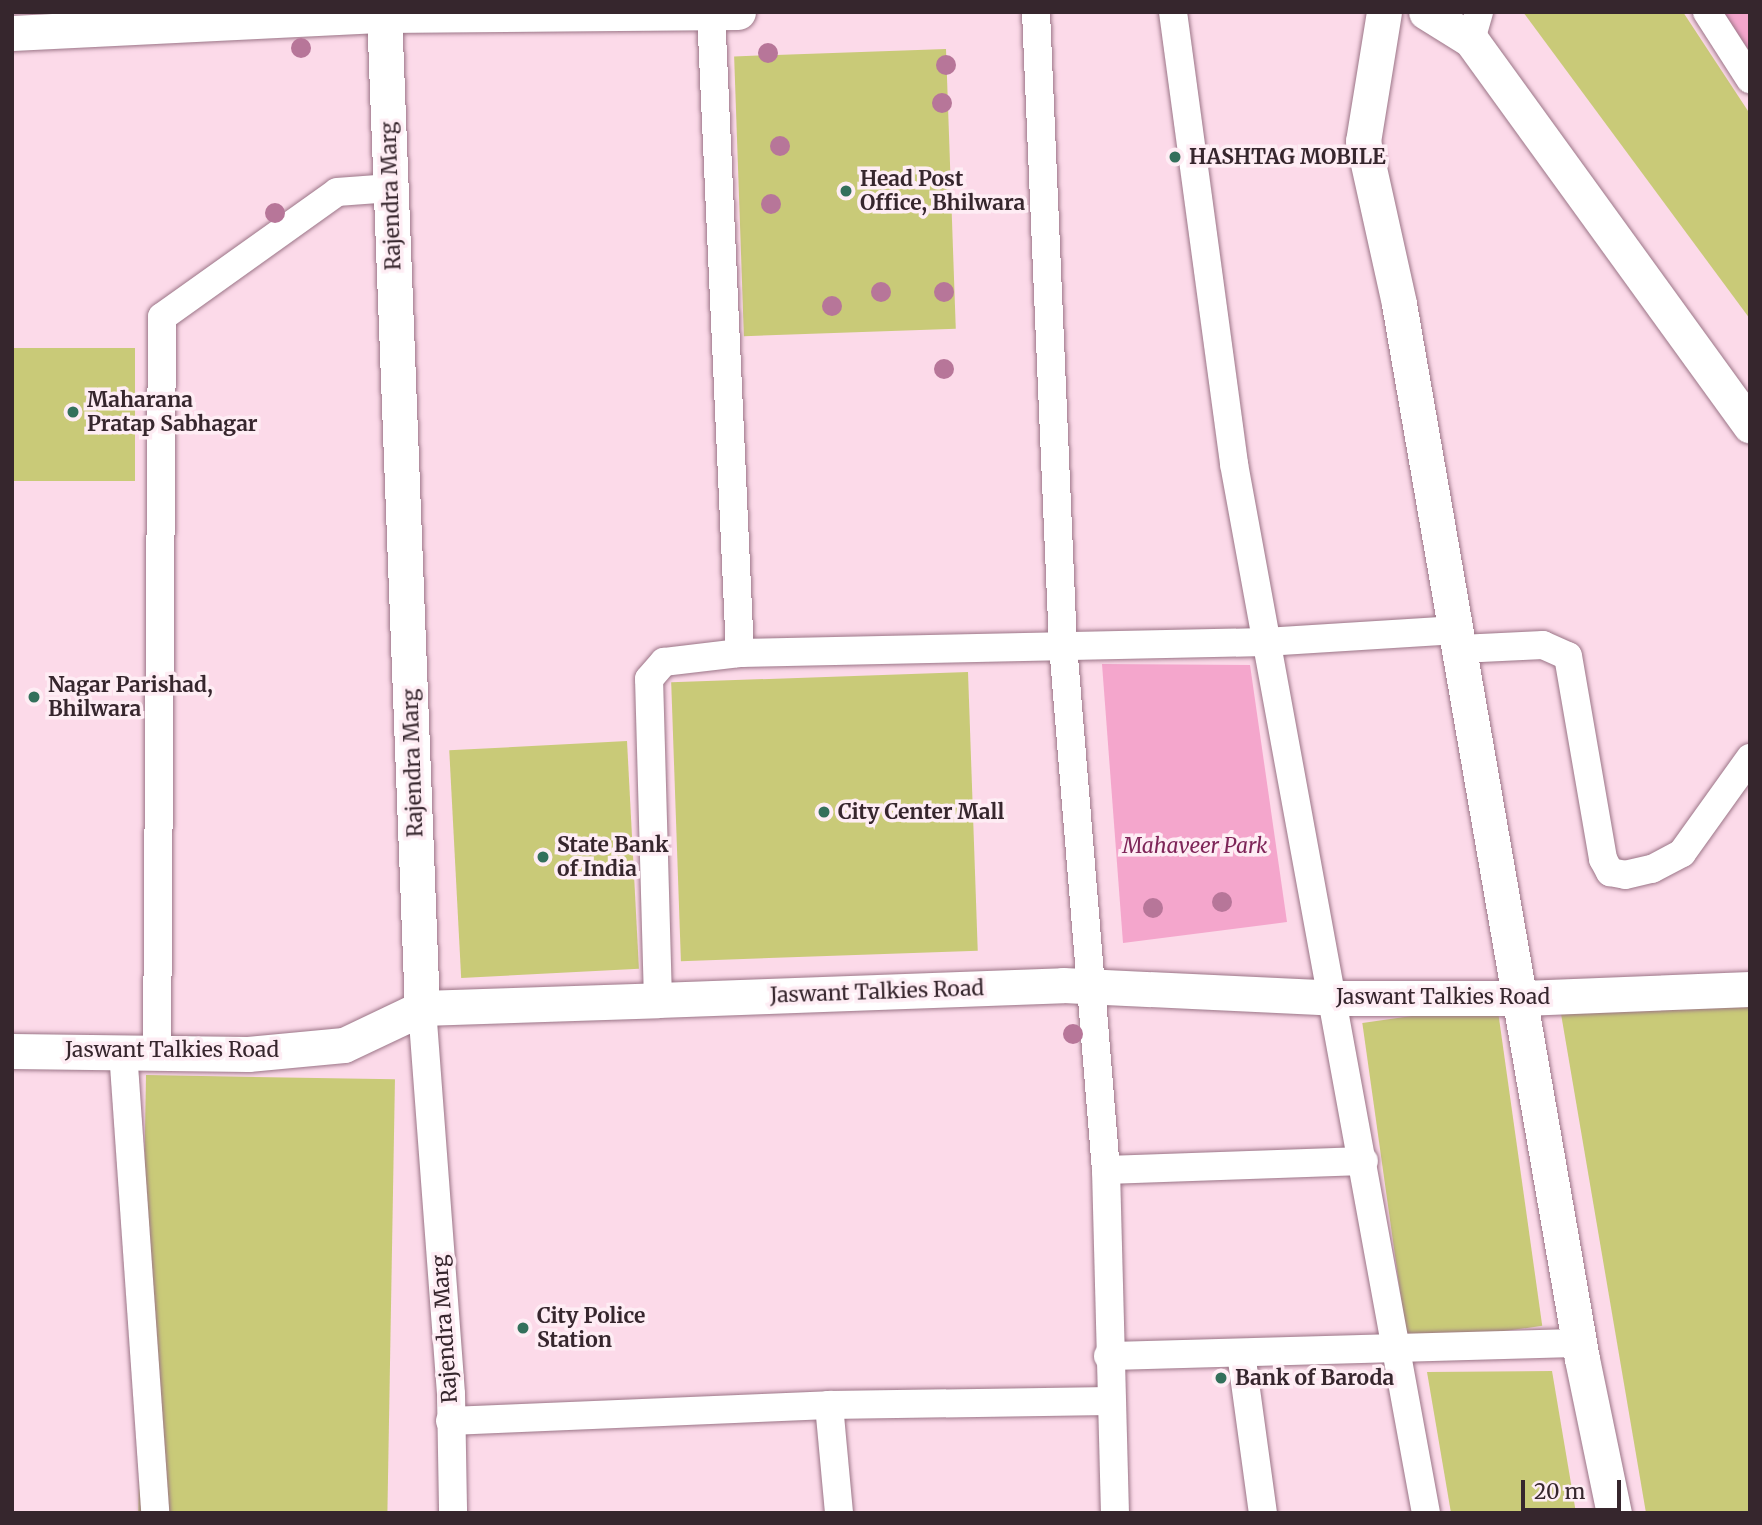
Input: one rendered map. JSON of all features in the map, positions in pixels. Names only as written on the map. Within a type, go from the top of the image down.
[{"type":"street","points":[[1036,12],[1063,645],[1106,1170],[1108,1356],[1115,1513]]},
{"type":"street","points":[[1173,12],[1234,464],[1265,642],[1335,998],[1426,1513]]},
{"type":"street","points":[[1384,12],[1363,141],[1399,304],[1522,998],[1579,1343],[1614,1513]]},
{"type":"street","points":[[1426,12],[1475,26],[1750,426]]},
{"type":"street","points":[[1707,12],[1750,79]]},
{"type":"street","points":[[12,33],[384,14],[720,13],[740,653]]},
{"type":"street","name":"Rajendra Marg","points":[[384,14],[422,1008],[450,1421],[453,1513]]},
{"type":"street","points":[[157,1052],[162,317],[337,192],[391,188]]},
{"type":"street","points":[[658,1000],[649,679],[664,662],[740,653],[1063,645],[1458,639],[1543,645],[1567,656],[1603,859],[1610,872],[1625,875],[1652,869],[1682,853],[1750,758]]},
{"type":"street","name":"Jaswant Talkies Road","points":[[12,1051],[248,1054],[344,1045],[422,1008],[1089,987],[1335,998],[1522,998],[1750,989]]},
{"type":"street","points":[[122,1051],[155,1513]]},
{"type":"street","points":[[1106,1170],[1364,1161]]},
{"type":"street","points":[[1108,1356],[1579,1343]]},
{"type":"street","points":[[1241,1353],[1263,1513]]},
{"type":"street","points":[[450,1421],[828,1405],[1110,1401]]},
{"type":"street","points":[[828,1405],[839,1513]]},
{"type":"green space","points":[[1723,12],[1750,12],[1750,52]]},
{"type":"green space","name":"Mahaveer Park","points":[[1102,664],[1250,665],[1287,922],[1123,943]]},
{"type":"building","points":[[1523,12],[1683,12],[1750,114],[1750,319]]},
{"type":"building","name":"Head Post Office, Bhilwara","points":[[946,49],[956,329],[744,336],[734,56]]},
{"type":"building","name":"Maharana Pratap Sabhagar","points":[[12,348],[135,348],[135,481],[12,481]]},
{"type":"building","name":"City Center Mall","points":[[968,672],[978,951],[681,961],[671,682]]},
{"type":"building","name":"State Bank of India","points":[[627,741],[639,969],[461,978],[449,750]]},
{"type":"building","points":[[1750,1001],[1750,1513],[1646,1513],[1559,1002]]},
{"type":"building","points":[[1497,1004],[1542,1326],[1408,1345],[1362,1023]]},
{"type":"building","points":[[146,1075],[395,1079],[387,1513],[138,1513]]},
{"type":"building","points":[[1552,1371],[1576,1513],[1451,1513],[1427,1372]]},
{"type":"place","name":"HASHTAG MOBILE","points":[[1175,157]]},
{"type":"place","name":"Head Post Office, Bhilwara","points":[[846,191]]},
{"type":"place","name":"Maharana Pratap Sabhagar","points":[[73,412]]},
{"type":"place","name":"Nagar Parishad, Bhilwara","points":[[34,697]]},
{"type":"place","name":"City Center Mall","points":[[824,812]]},
{"type":"place","name":"State Bank of India","points":[[543,857]]},
{"type":"place","name":"City Police Station","points":[[523,1328]]},
{"type":"place","name":"Bank of Baroda","points":[[1221,1378]]}]
